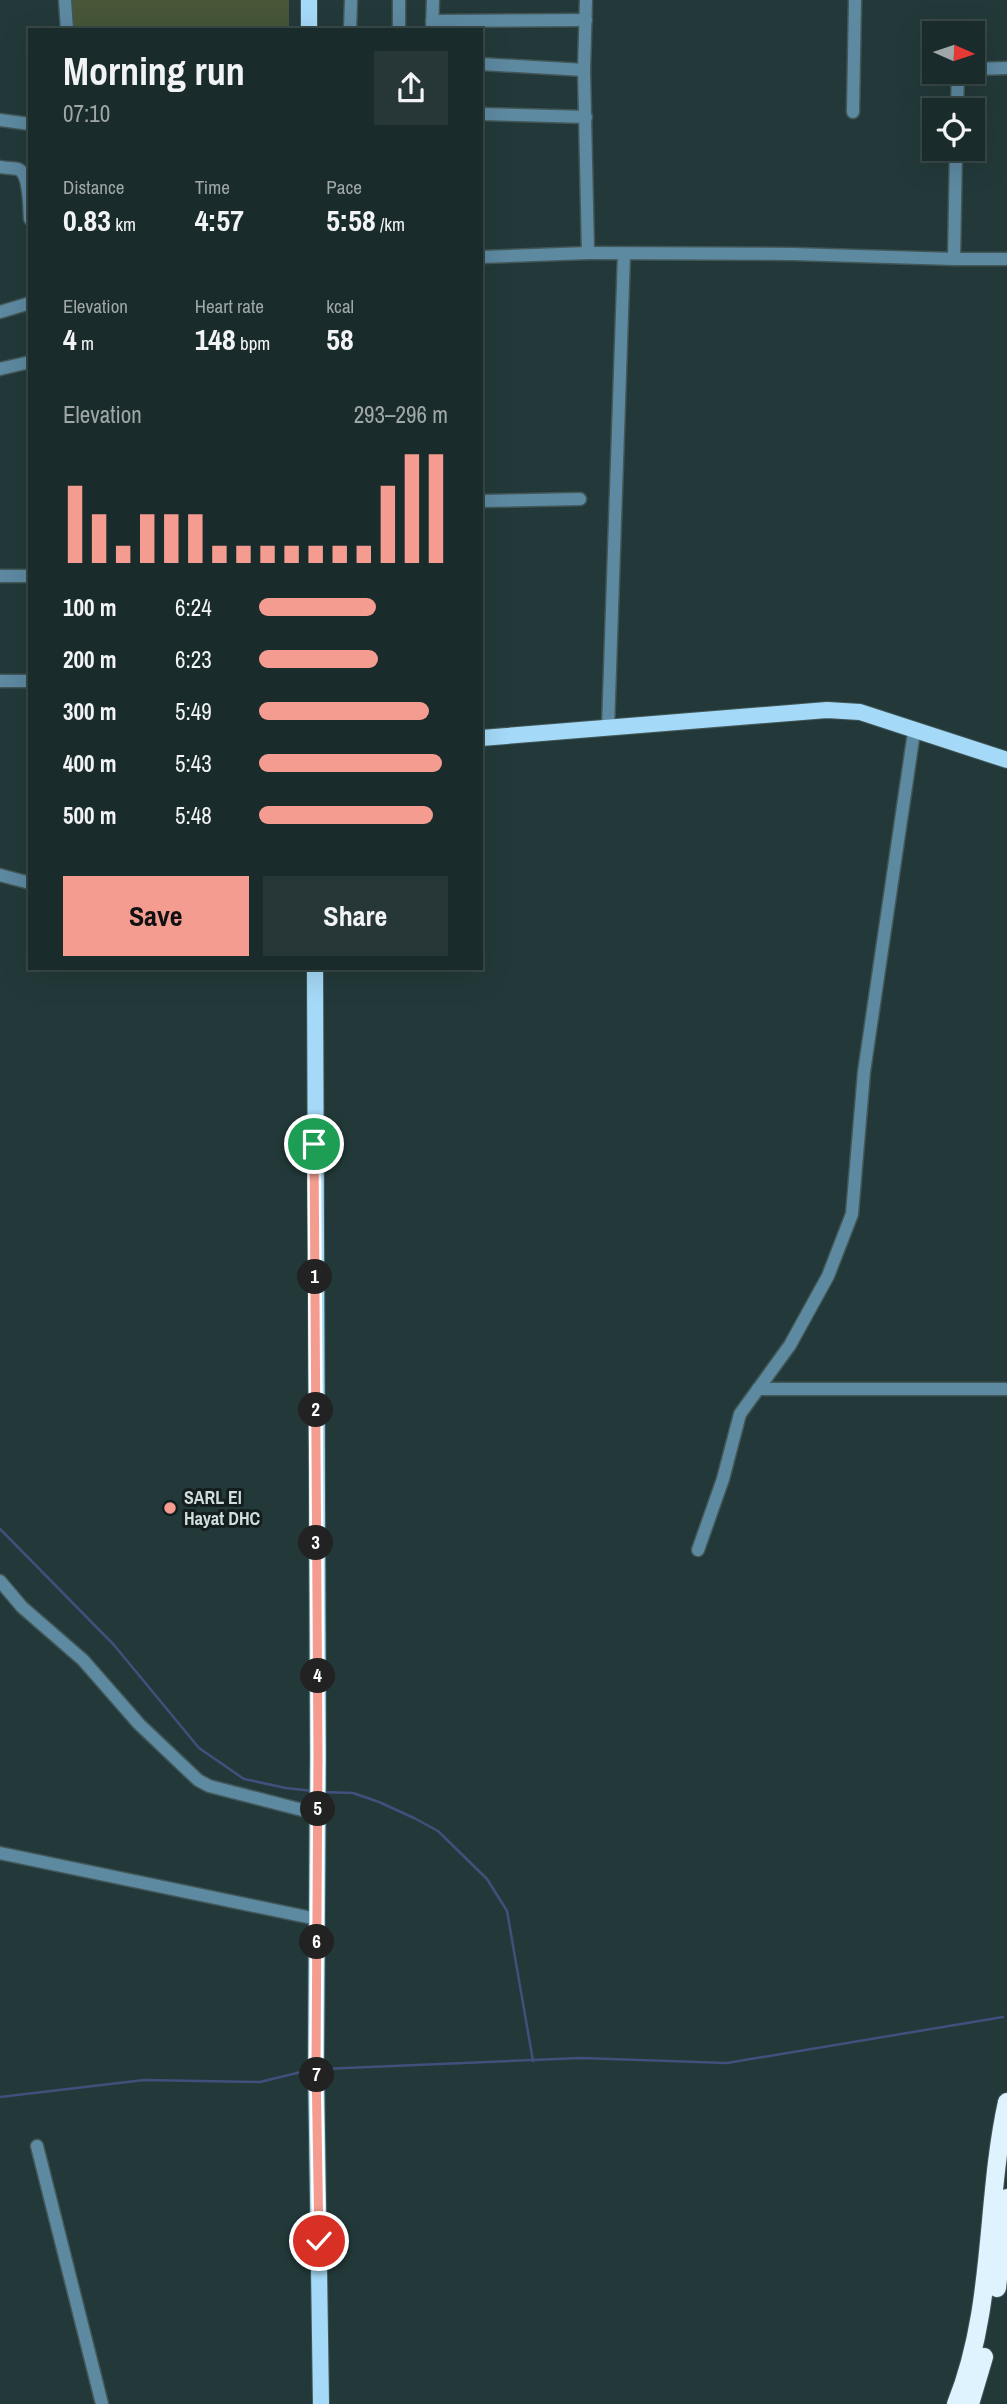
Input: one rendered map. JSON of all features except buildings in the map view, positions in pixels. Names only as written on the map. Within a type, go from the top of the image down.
[{"type":"highway","points":[[956,2404],[970,2365],[983,2304],[999,2150],[1007,2102]]},
{"type":"highway","points":[[970,2404],[984,2361],[994,2309],[1007,2199]]},
{"type":"main road","points":[[309,0],[309,28]]},
{"type":"main road","points":[[483,738],[827,710],[860,712],[1007,761]]},
{"type":"main road","points":[[315,970],[317,2072],[321,2404]]},
{"type":"street","points":[[65,0],[67,28]]},
{"type":"street","points":[[350,28],[351,0]]},
{"type":"street","points":[[399,0],[399,28]]},
{"type":"street","points":[[433,0],[432,25],[586,20]]},
{"type":"street","points":[[586,0],[584,70],[589,253]]},
{"type":"street","points":[[853,112],[855,0]]},
{"type":"street","points":[[483,64],[584,70]]},
{"type":"street","points":[[985,69],[1007,68]]},
{"type":"street","points":[[483,114],[586,117]]},
{"type":"street","points":[[0,120],[28,124]]},
{"type":"street","points":[[954,259],[956,161]]},
{"type":"street","points":[[0,167],[23,173],[28,196]]},
{"type":"street","points":[[483,257],[589,253],[1007,259]]},
{"type":"street","points":[[608,727],[624,254]]},
{"type":"street","points":[[0,312],[28,304]]},
{"type":"street","points":[[0,369],[28,362]]},
{"type":"street","points":[[483,501],[580,499]]},
{"type":"street","points":[[0,576],[28,576]]},
{"type":"street","points":[[0,681],[28,681]]},
{"type":"street","points":[[698,1550],[723,1479],[740,1414],[790,1345],[828,1276],[852,1214],[864,1072],[914,732]]},
{"type":"street","points":[[0,875],[28,882]]},
{"type":"street","points":[[758,1389],[1005,1389]]},
{"type":"street","points":[[0,1581],[23,1607],[83,1660],[139,1724],[198,1780],[209,1786],[318,1799]]},
{"type":"street","points":[[0,1853],[317,1919]]},
{"type":"street","points":[[37,2146],[102,2404]]},
{"type":"green space","points":[[72,0],[289,0],[289,28],[73,28]]},
{"type":"waterway","points":[[0,1529],[114,1645],[199,1748],[244,1779],[313,1791]]},
{"type":"waterway","points":[[323,1792],[353,1793],[414,1818],[438,1831],[487,1879],[507,1911],[533,2061]]},
{"type":"waterway","points":[[323,2069],[581,2058],[727,2063],[1003,2017]]},
{"type":"waterway","points":[[0,2097],[144,2080],[260,2082],[309,2070]]},
{"type":"place","name":"SARL El Hayat DHC","points":[[170,1508]]},
{"type":"route","points":[[314,1144],[318,1755],[316,2065],[319,2241]]}]
